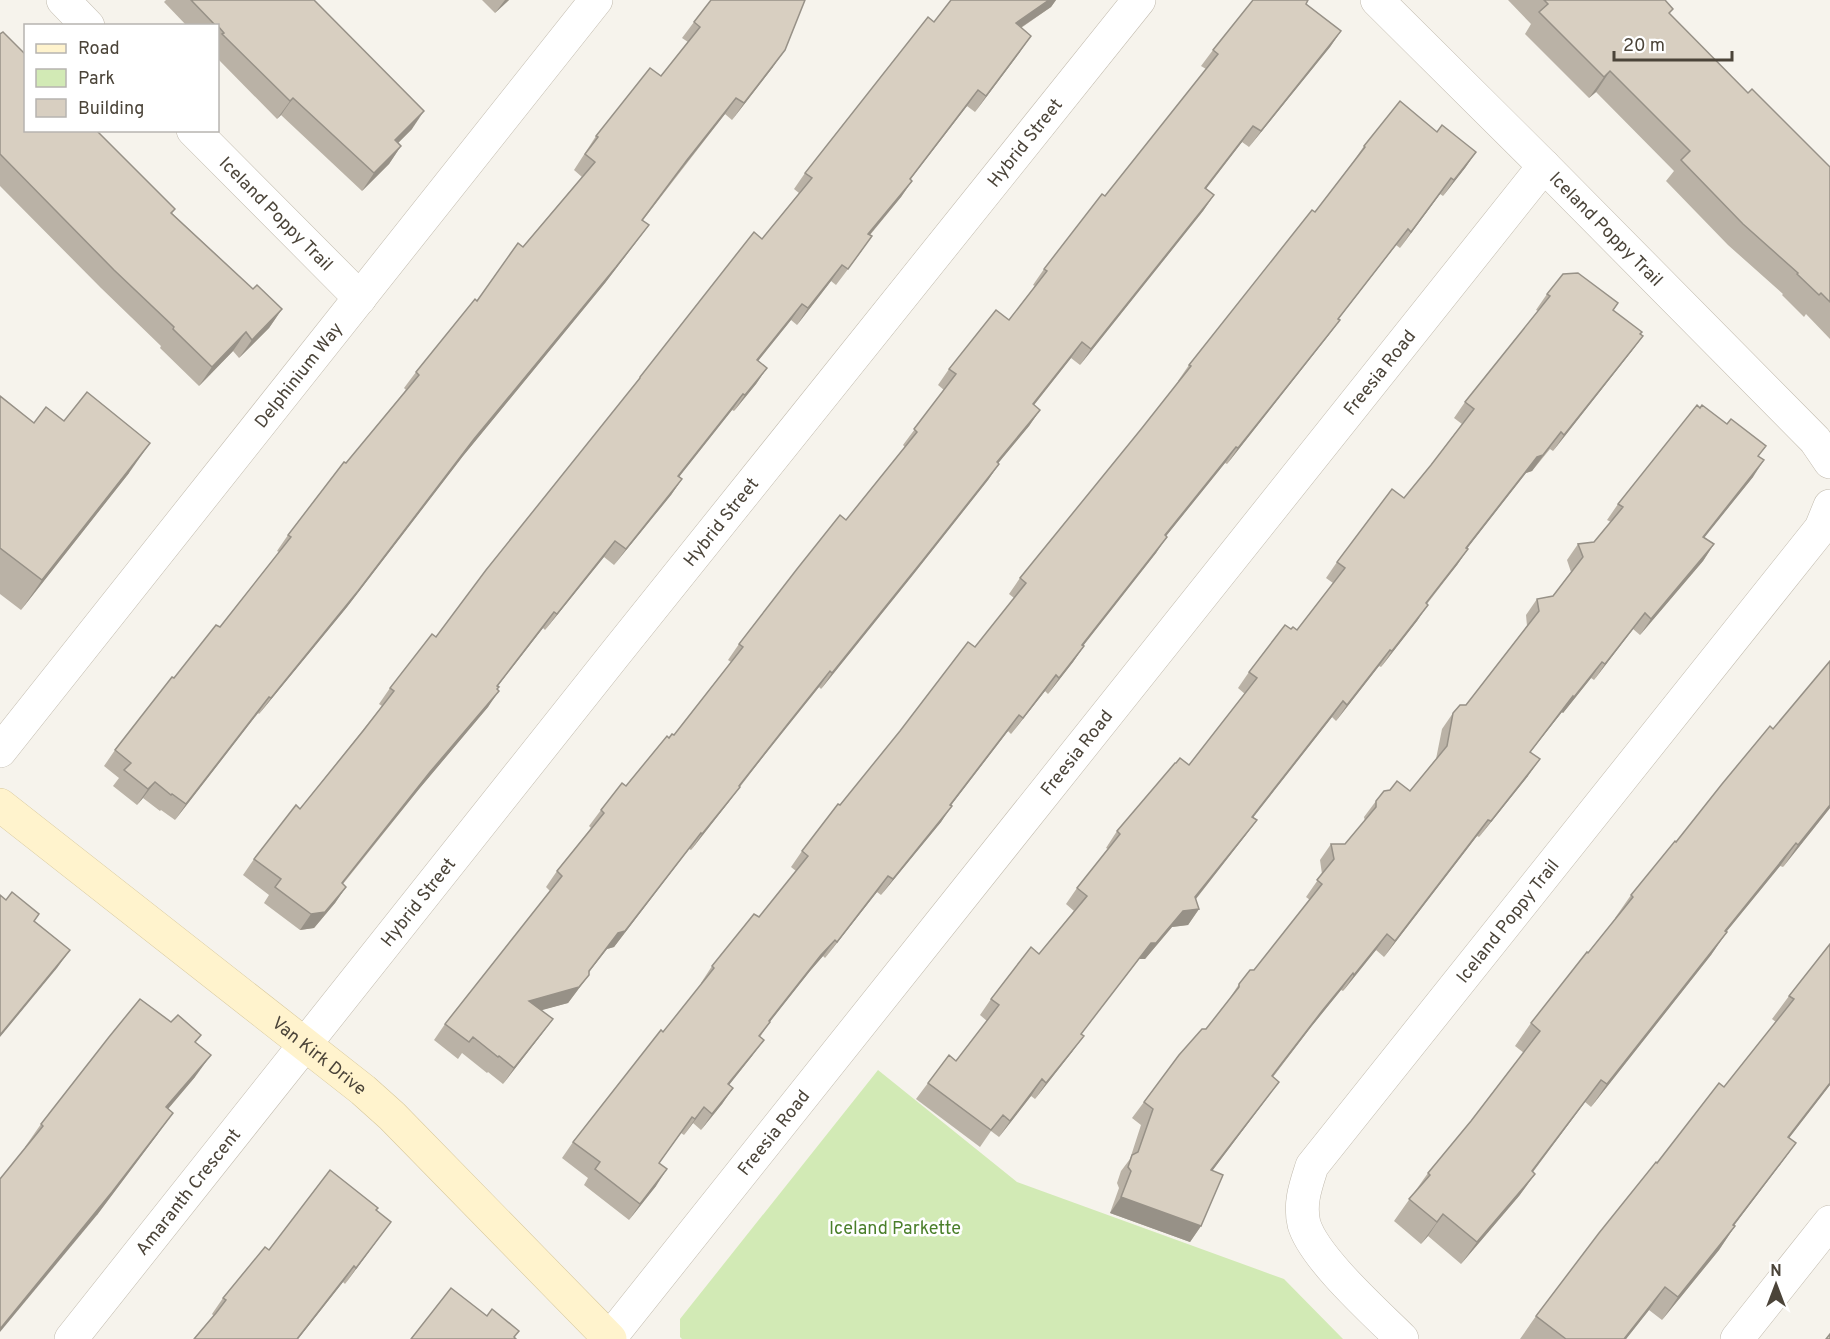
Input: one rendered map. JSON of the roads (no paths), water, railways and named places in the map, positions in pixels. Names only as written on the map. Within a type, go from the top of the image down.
[{"type":"street","points":[[63,0],[86,24]]},
{"type":"street","name":"Delphinium Way","points":[[0,751],[596,0]]},
{"type":"street","name":"Hybrid Street","points":[[306,1045],[608,663],[1139,0]]},
{"type":"street","name":"Iceland Poppy Trail","points":[[1377,0],[1815,440],[1830,462]]},
{"type":"street","name":"Iceland Poppy Trail","points":[[195,132],[360,298]]},
{"type":"street","name":"Freesia Road","points":[[610,1339],[1544,166]]},
{"type":"street","name":"Iceland Poppy Trail","points":[[1402,1339],[1352,1289],[1316,1248],[1304,1224],[1302,1197],[1312,1166],[1821,528],[1830,507]]},
{"type":"street","name":"Van Kirk Drive","points":[[0,806],[363,1090],[392,1116],[610,1339]]},
{"type":"street","name":"Amaranth Crescent","points":[[71,1339],[306,1045]]},
{"type":"street","points":[[1737,1339],[1830,1222]]},
{"type":"park label","name":"Iceland Parkette","points":[[895,1228]]}]
